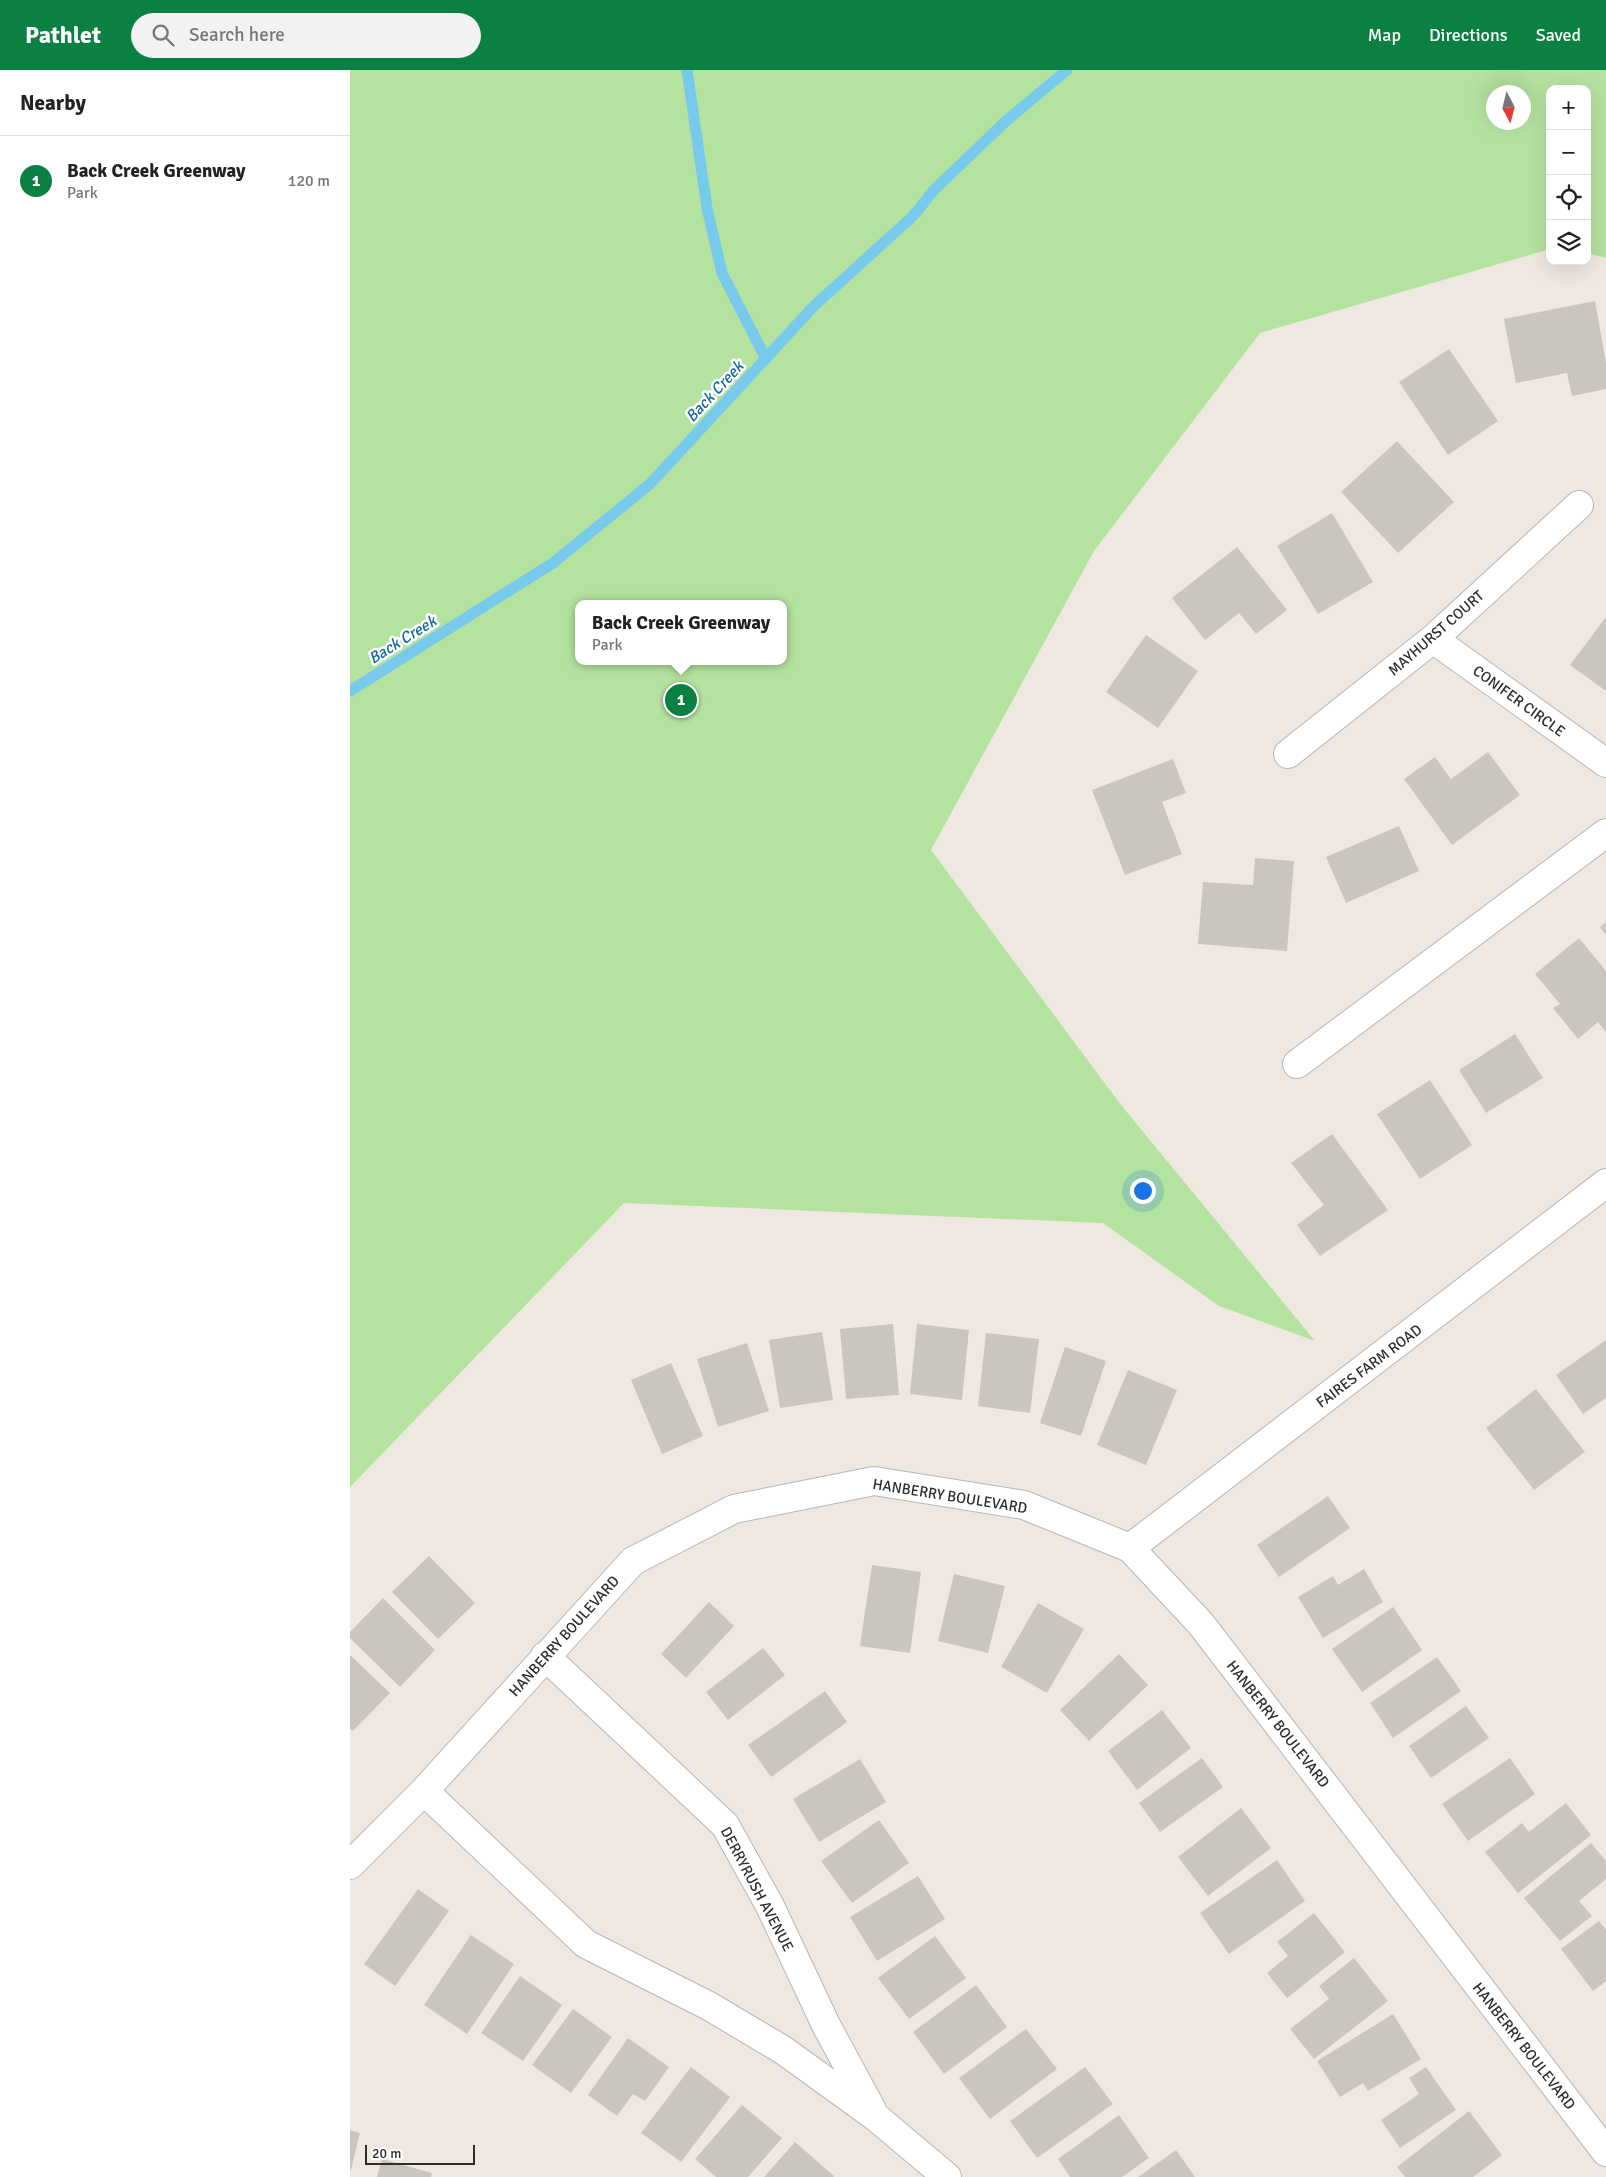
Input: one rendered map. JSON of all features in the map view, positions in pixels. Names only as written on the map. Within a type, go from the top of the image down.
[{"type":"street","name":"MAYHURST COURT","points":[[1288,754],[1433,639],[1579,505]]},
{"type":"street","name":"CONIFER CIRCLE","points":[[1433,639],[1606,763]]},
{"type":"street","points":[[1297,1064],[1606,833]]},
{"type":"street","name":"FAIRES FARM ROAD","points":[[1130,1548],[1606,1183]]},
{"type":"street","name":"HANBERRY BOULEVARD","points":[[350,1865],[424,1791],[633,1561],[734,1509],[874,1481],[1024,1505],[1130,1548],[1200,1624],[1606,2152]]},
{"type":"street","name":"DERRYRUSH AVENUE","points":[[545,1656],[725,1825],[770,1906],[826,2025],[876,2118]]},
{"type":"street","name":"DERRYRUSH AVENUE","points":[[424,1791],[586,1944],[709,2006],[783,2050],[876,2118],[947,2177]]},
{"type":"green space","points":[[350,70],[1606,70],[1606,258],[1591,254],[1591,85],[1546,85],[1546,250],[1260,333],[1094,551],[931,850],[1121,1105],[1315,1341],[1219,1306],[1103,1223],[624,1203],[350,1487]]},
{"type":"building","points":[[1595,301],[1606,363],[1606,389],[1572,396],[1567,373],[1516,383],[1504,319]]},
{"type":"building","points":[[1449,349],[1498,421],[1448,455],[1399,382]]},
{"type":"building","points":[[1397,441],[1454,502],[1398,553],[1341,492]]},
{"type":"building","points":[[1332,513],[1373,582],[1318,614],[1277,546]]},
{"type":"building","points":[[1237,547],[1287,610],[1256,634],[1239,613],[1205,640],[1172,598]]},
{"type":"building","points":[[1606,617],[1606,691],[1570,665]]},
{"type":"building","points":[[1146,635],[1198,671],[1158,728],[1106,692]]},
{"type":"building","points":[[1488,752],[1520,795],[1452,845],[1404,779],[1435,757],[1451,779]]},
{"type":"building","points":[[1173,759],[1186,793],[1162,802],[1182,854],[1125,875],[1092,790]]},
{"type":"building","points":[[1399,826],[1419,871],[1346,903],[1326,857]]},
{"type":"building","points":[[1255,858],[1294,861],[1287,951],[1198,944],[1203,882],[1253,885]]},
{"type":"building","points":[[1606,922],[1606,935],[1600,927]]},
{"type":"building","points":[[1579,938],[1606,971],[1606,1032],[1598,1022],[1578,1039],[1553,1008],[1560,1004],[1535,974]]},
{"type":"building","points":[[1515,1034],[1543,1078],[1486,1113],[1459,1070]]},
{"type":"building","points":[[1430,1080],[1472,1145],[1420,1179],[1377,1114]]},
{"type":"building","points":[[1332,1134],[1388,1210],[1320,1256],[1297,1225],[1324,1205],[1291,1163]]},
{"type":"building","points":[[893,1324],[899,1395],[846,1399],[840,1329]]},
{"type":"building","points":[[917,1324],[969,1330],[962,1400],[910,1394]]},
{"type":"building","points":[[822,1332],[833,1400],[780,1408],[769,1340]]},
{"type":"building","points":[[986,1333],[1039,1339],[1030,1413],[978,1406]]},
{"type":"building","points":[[1606,1340],[1606,1398],[1583,1414],[1556,1375]]},
{"type":"building","points":[[747,1343],[769,1411],[718,1427],[697,1359]]},
{"type":"building","points":[[1065,1347],[1106,1361],[1081,1436],[1040,1423]]},
{"type":"building","points":[[671,1363],[703,1436],[662,1454],[631,1380]]},
{"type":"building","points":[[1128,1370],[1177,1390],[1146,1465],[1097,1445]]},
{"type":"building","points":[[1536,1389],[1585,1452],[1534,1490],[1486,1428]]},
{"type":"building","points":[[1328,1496],[1350,1528],[1279,1577],[1257,1545]]},
{"type":"building","points":[[429,1556],[475,1603],[438,1639],[392,1592]]},
{"type":"building","points":[[872,1565],[921,1572],[910,1653],[860,1646]]},
{"type":"building","points":[[1364,1569],[1383,1602],[1323,1638],[1298,1597],[1333,1576],[1338,1585]]},
{"type":"building","points":[[954,1574],[1005,1586],[988,1653],[938,1641]]},
{"type":"building","points":[[383,1598],[435,1650],[400,1687],[350,1638],[350,1632]]},
{"type":"building","points":[[709,1602],[734,1626],[686,1678],[661,1654]]},
{"type":"building","points":[[1038,1603],[1084,1629],[1047,1693],[1001,1667]]},
{"type":"building","points":[[1393,1607],[1422,1650],[1362,1692],[1332,1649]]},
{"type":"building","points":[[763,1648],[785,1675],[728,1720],[706,1692]]},
{"type":"building","points":[[1119,1654],[1148,1685],[1089,1741],[1060,1710]]},
{"type":"building","points":[[350,1655],[390,1693],[353,1731],[350,1729]]},
{"type":"building","points":[[1437,1657],[1461,1691],[1393,1738],[1370,1703]]},
{"type":"building","points":[[825,1691],[847,1722],[771,1777],[748,1745]]},
{"type":"building","points":[[1466,1706],[1489,1738],[1431,1778],[1409,1746]]},
{"type":"building","points":[[1162,1710],[1191,1748],[1137,1790],[1108,1751]]},
{"type":"building","points":[[1202,1758],[1223,1787],[1160,1832],[1139,1803]]},
{"type":"building","points":[[1510,1758],[1535,1794],[1468,1841],[1442,1804]]},
{"type":"building","points":[[860,1759],[886,1802],[819,1842],[793,1799]]},
{"type":"building","points":[[1566,1803],[1591,1835],[1518,1893],[1485,1852],[1522,1823],[1529,1832]]},
{"type":"building","points":[[1241,1808],[1271,1848],[1208,1896],[1178,1857]]},
{"type":"building","points":[[879,1820],[909,1863],[852,1903],[821,1861]]},
{"type":"building","points":[[1591,1843],[1606,1861],[1606,1879],[1579,1901],[1592,1916],[1560,1941],[1524,1898]]},
{"type":"building","points":[[1277,1860],[1305,1901],[1229,1954],[1200,1913]]},
{"type":"building","points":[[918,1876],[945,1919],[877,1961],[850,1917]]},
{"type":"building","points":[[418,1889],[449,1911],[395,1986],[364,1964]]},
{"type":"building","points":[[1314,1913],[1345,1952],[1287,1998],[1267,1973],[1288,1956],[1277,1942]]},
{"type":"building","points":[[1599,1921],[1606,1930],[1606,1981],[1593,1991],[1561,1949]]},
{"type":"building","points":[[471,1935],[514,1964],[467,2034],[424,2005]]},
{"type":"building","points":[[935,1936],[966,1978],[909,2019],[878,1978]]},
{"type":"building","points":[[1354,1958],[1388,2001],[1314,2059],[1290,2029],[1329,1999],[1319,1986]]},
{"type":"building","points":[[520,1976],[562,2005],[523,2061],[481,2033]]},
{"type":"building","points":[[976,1985],[1007,2027],[944,2074],[913,2032]]},
{"type":"building","points":[[573,2009],[612,2037],[571,2093],[532,2065]]},
{"type":"building","points":[[1393,2014],[1421,2059],[1368,2091],[1363,2083],[1340,2097],[1317,2061]]},
{"type":"building","points":[[1026,2029],[1057,2069],[990,2119],[959,2078]]},
{"type":"building","points":[[628,2038],[669,2067],[645,2101],[633,2094],[617,2116],[588,2095]]},
{"type":"building","points":[[691,2067],[730,2097],[681,2162],[641,2133]]},
{"type":"building","points":[[1085,2067],[1113,2104],[1037,2158],[1010,2121]]},
{"type":"building","points":[[1426,2067],[1456,2110],[1400,2148],[1381,2120],[1419,2094],[1409,2078]]},
{"type":"building","points":[[742,2105],[782,2138],[748,2177],[716,2177],[695,2159]]},
{"type":"building","points":[[1469,2111],[1502,2155],[1473,2177],[1405,2177],[1397,2167]]},
{"type":"building","points":[[1119,2115],[1149,2158],[1122,2177],[1070,2177],[1058,2159]]},
{"type":"building","points":[[350,2130],[360,2133],[351,2170],[350,2170]]},
{"type":"building","points":[[795,2142],[834,2176],[764,2177]]},
{"type":"building","points":[[1176,2150],[1195,2177],[1138,2177]]},
{"type":"building","points":[[382,2159],[432,2173],[431,2177],[377,2177]]},
{"type":"waterway","points":[[687,70],[707,208],[722,273],[766,359]]},
{"type":"waterway","name":"Back Creek","points":[[350,691],[553,563],[650,484],[814,306],[913,216],[934,190],[1006,121],[1067,70]]},
{"type":"place","name":"Back Creek Greenway","points":[[681,700]]}]
